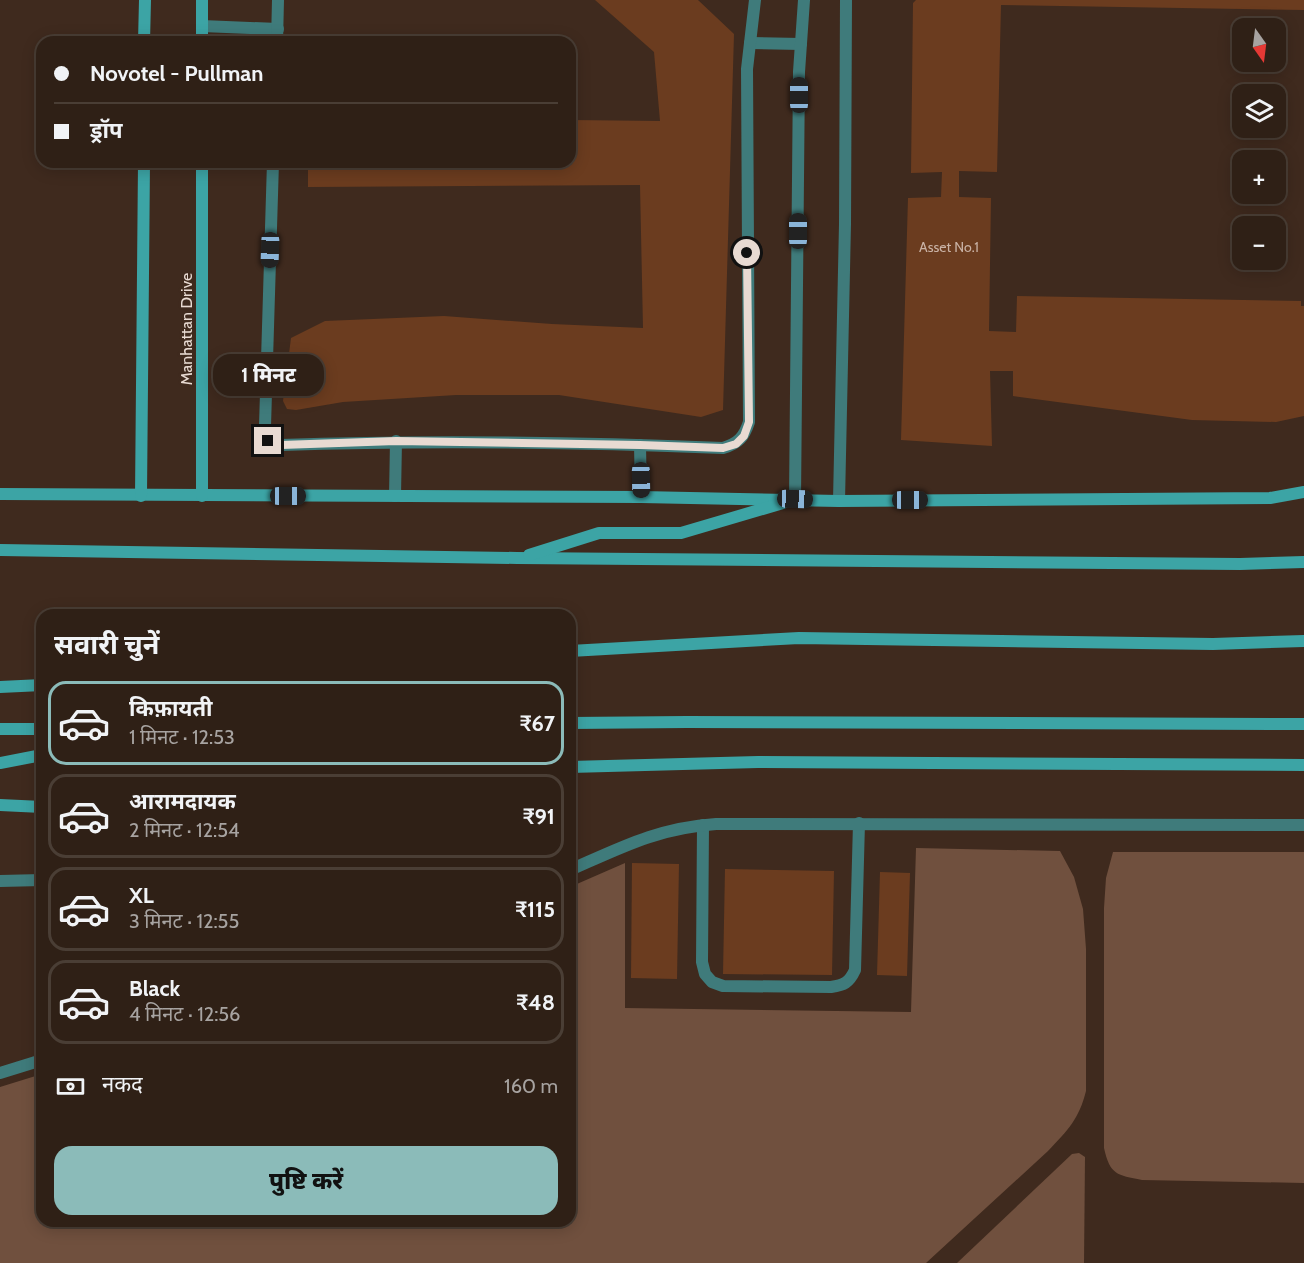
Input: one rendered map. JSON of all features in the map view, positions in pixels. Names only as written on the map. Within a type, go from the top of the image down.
[{"type":"street","points":[[144,36],[145,0]]},
{"type":"street","points":[[201,0],[202,36]]},
{"type":"street","points":[[277,36],[278,0]]},
{"type":"street","points":[[273,168],[265,434],[268,441],[281,445],[396,441],[723,448],[736,444],[744,436],[749,422],[747,69],[754,0]]},
{"type":"street","points":[[795,499],[801,44],[804,0]]},
{"type":"street","points":[[839,501],[845,224],[846,0]]},
{"type":"street","points":[[202,26],[278,29]]},
{"type":"street","points":[[750,43],[801,44]]},
{"type":"street","points":[[141,496],[144,168]]},
{"type":"street","name":"Manhattan Drive","points":[[202,168],[202,496]]},
{"type":"street","points":[[395,496],[396,441]]},
{"type":"street","points":[[640,445],[641,497]]},
{"type":"street","points":[[0,494],[641,497],[839,501],[1270,498],[1304,492]]},
{"type":"street","points":[[517,558],[599,533],[681,533],[795,499]]},
{"type":"street","points":[[0,550],[517,558],[1228,564],[1304,562]]},
{"type":"street","points":[[576,651],[799,638],[1213,644],[1304,641]]},
{"type":"street","points":[[0,687],[36,685]]},
{"type":"street","points":[[576,723],[1304,724]]},
{"type":"street","points":[[0,729],[36,729]]},
{"type":"street","points":[[0,764],[36,756]]},
{"type":"street","points":[[576,767],[758,762],[1304,765]]},
{"type":"street","points":[[0,805],[36,807]]},
{"type":"street","points":[[703,825],[702,952],[705,974],[712,982],[723,986],[831,987],[843,985],[851,980],[855,970],[859,823]]},
{"type":"street","points":[[576,867],[652,834],[703,825],[859,823],[1304,825]]},
{"type":"street","points":[[0,881],[36,880]]},
{"type":"street","points":[[0,1072],[36,1062]]},
{"type":"shaded area","points":[[916,848],[1060,851],[1074,877],[1083,909],[1086,949],[1086,1091],[1083,1101],[1067,1130],[1048,1151],[926,1263],[0,1263],[0,1087],[36,1076],[36,1227],[576,1227],[576,884],[625,863],[625,1008],[911,1012]]},
{"type":"shaded area","points":[[1113,852],[1304,852],[1304,1183],[1142,1180],[1121,1175],[1109,1164],[1104,1148],[1104,908],[1106,878]]},
{"type":"shaded area","points":[[1079,1153],[1085,1157],[1084,1263],[957,1263],[1072,1154]]},
{"type":"building","points":[[595,0],[698,0],[734,34],[723,410],[701,417],[559,395],[456,395],[343,402],[296,410],[287,409],[283,401],[291,338],[325,321],[444,316],[643,328],[640,185],[308,187],[308,168],[576,168],[576,120],[660,121],[654,52]]},
{"type":"building","points":[[916,0],[1304,0],[1304,10],[1001,5],[997,172],[959,171],[959,197],[991,198],[989,331],[1016,332],[1017,296],[1301,301],[1301,306],[1304,306],[1304,416],[1276,422],[1192,420],[1013,396],[1013,371],[990,371],[992,446],[901,440],[908,198],[941,197],[942,172],[911,173],[913,3]]},
{"type":"building","points":[[632,863],[679,864],[677,979],[631,978]]},
{"type":"building","points":[[725,869],[834,871],[832,975],[723,974]]},
{"type":"building","points":[[880,872],[910,873],[907,976],[877,975]]},
{"type":"route","points":[[268,441],[281,445],[396,441],[723,448],[736,444],[744,436],[749,422],[747,253]]}]
